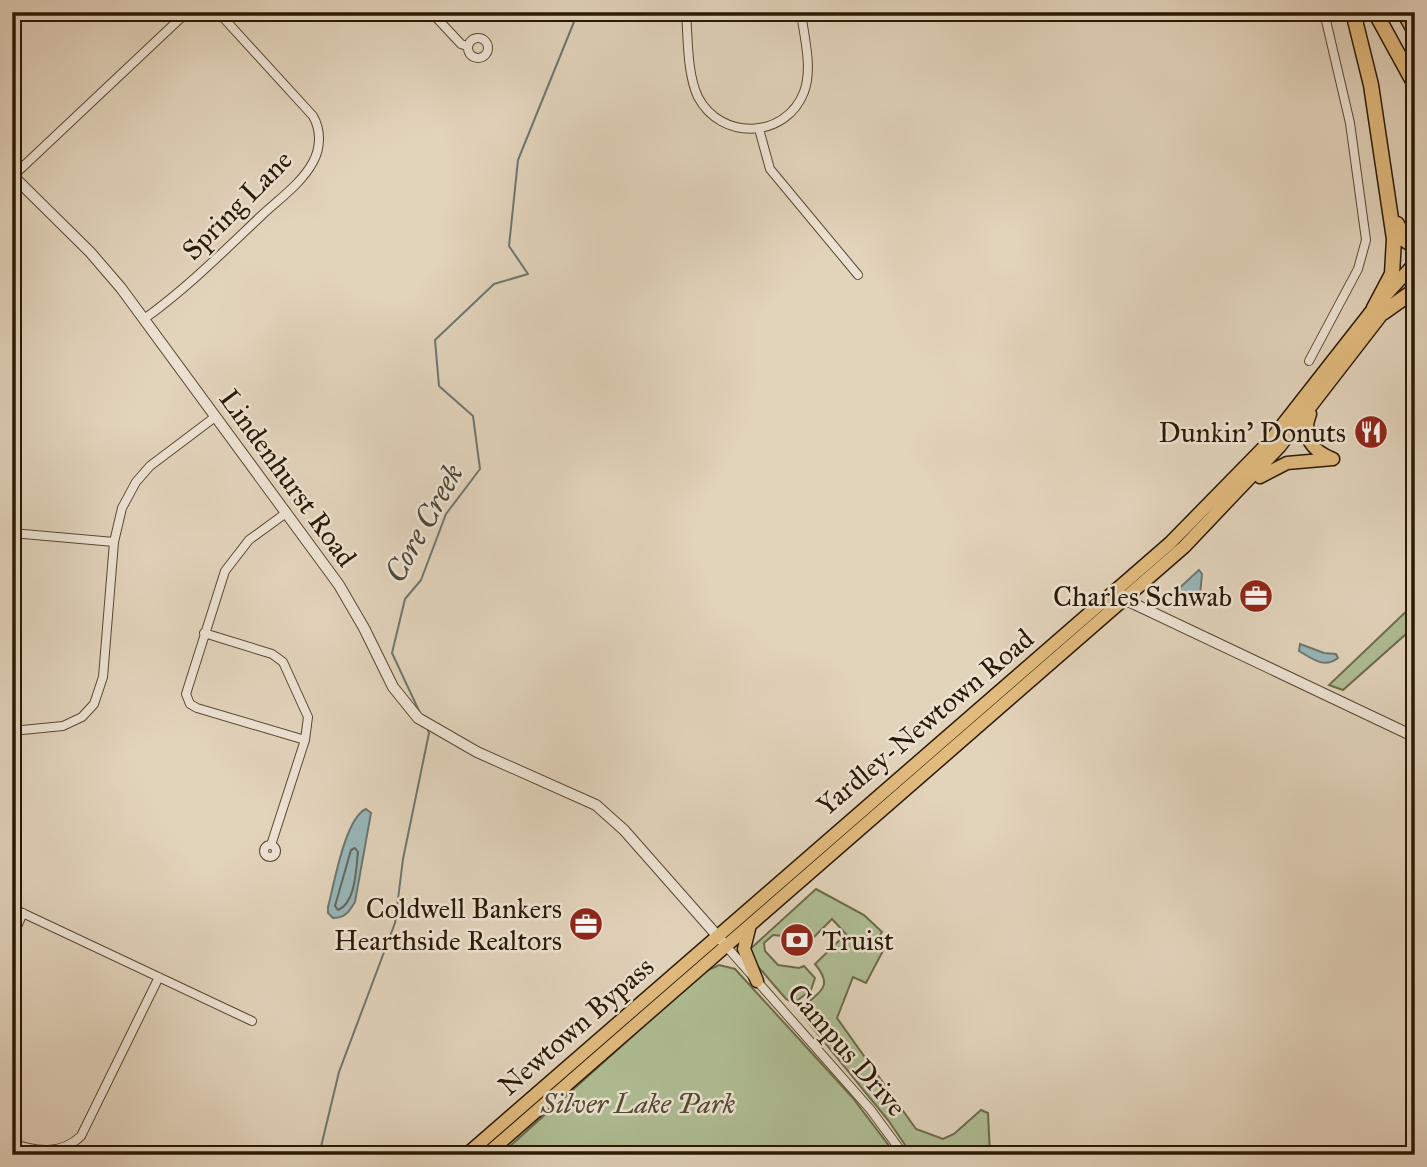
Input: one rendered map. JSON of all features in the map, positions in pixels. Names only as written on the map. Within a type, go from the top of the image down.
[{"type":"highway","points":[[1353,12],[1371,85],[1392,214],[1394,264],[1379,310]]},
{"type":"highway","points":[[1375,12],[1415,85]]},
{"type":"highway","points":[[1404,12],[1415,32]]},
{"type":"highway","points":[[1392,214],[1405,240],[1415,247]]},
{"type":"highway","name":"Yardley-Newtown Road","points":[[726,946],[1122,595],[1269,442],[1415,265]]},
{"type":"highway","points":[[1379,310],[1415,289]]},
{"type":"highway","name":"Yardley-Newtown Road","points":[[717,935],[1206,526],[1244,487],[1315,404],[1379,310]]},
{"type":"highway","points":[[1206,526],[1225,513],[1262,475],[1276,466],[1333,459],[1319,453],[1309,444],[1306,431],[1315,404]]},
{"type":"highway","points":[[752,924],[743,942],[757,981]]},
{"type":"highway","name":"Newtown Bypass","points":[[467,1155],[717,935]]},
{"type":"highway","name":"Newtown Bypass","points":[[486,1155],[726,946]]},
{"type":"street","points":[[13,175],[187,12]]},
{"type":"street","name":"Spring Lane","points":[[144,319],[207,270],[282,196],[312,165],[318,147],[318,127],[313,116],[218,12]]},
{"type":"street","points":[[431,12],[461,44],[467,46]]},
{"type":"street","points":[[686,12],[694,82],[704,105],[730,126],[759,129],[790,113],[805,89],[808,69],[801,12]]},
{"type":"street","points":[[1309,361],[1359,269],[1366,240],[1350,123],[1324,12]]},
{"type":"street","points":[[759,129],[770,169],[858,275]]},
{"type":"street","name":"Lindenhurst Road","points":[[13,175],[90,252],[144,319],[353,607],[393,687],[418,718],[429,727],[518,771],[596,805],[624,830],[726,946]]},
{"type":"street","points":[[12,731],[73,722],[86,713],[98,698],[103,677],[114,542],[122,508],[136,482],[159,459],[215,417]]},
{"type":"street","points":[[286,513],[236,553],[218,585],[186,694],[190,704],[305,740]]},
{"type":"street","points":[[12,533],[114,542]]},
{"type":"street","points":[[1122,595],[1415,737]]},
{"type":"street","points":[[204,633],[272,654],[283,662],[308,718],[305,740],[271,845]]},
{"type":"street","points":[[12,908],[252,1021]]},
{"type":"street","points":[[12,938],[23,913]]},
{"type":"street","name":"Campus Drive","points":[[726,946],[870,1109],[904,1155]]},
{"type":"street","points":[[12,1143],[28,1149],[46,1151],[69,1145],[81,1136],[159,977]]},
{"type":"green space","points":[[1415,603],[1415,626],[1343,690],[1329,685]]},
{"type":"green space","points":[[816,889],[864,915],[882,932],[877,940],[885,947],[866,983],[853,977],[837,1018],[916,1129],[943,1139],[954,1134],[981,1110],[988,1113],[990,1155],[912,1155],[888,1120],[803,1016],[805,1008],[823,988],[822,974],[815,964],[846,934],[832,919],[809,942],[797,925],[783,936],[773,935],[764,943],[765,951],[778,965],[799,968],[804,966],[815,978],[811,990],[794,1003],[786,999],[749,956],[748,951]]},
{"type":"green space","name":"Silver Lake Park","points":[[719,965],[735,969],[852,1097],[896,1155],[500,1155],[704,972]]},
{"type":"water","points":[[1199,570],[1202,574],[1199,605],[1175,592]]},
{"type":"water","points":[[1300,644],[1324,653],[1336,654],[1338,658],[1328,663],[1318,662],[1299,651]]},
{"type":"water","points":[[366,809],[371,813],[355,902],[346,914],[333,918],[328,913],[328,907],[341,853],[352,825]]},
{"type":"waterway","name":"Core Creek","points":[[420,713],[392,653],[405,599],[421,580],[446,514],[480,469],[473,416],[439,386],[435,340],[494,284],[528,274],[509,246],[518,160],[578,12]]},
{"type":"waterway","name":"Core Creek","points":[[319,1155],[339,1072],[395,923],[403,859],[429,733],[427,727]]},
{"type":"place","name":"Dunkin' Donuts","points":[[1371,432]]},
{"type":"place","name":"Charles Schwab","points":[[1256,596]]},
{"type":"place","name":"Coldwell Bankers Hearthside Realtors","points":[[586,924]]},
{"type":"place","name":"Truist","points":[[797,940]]}]
